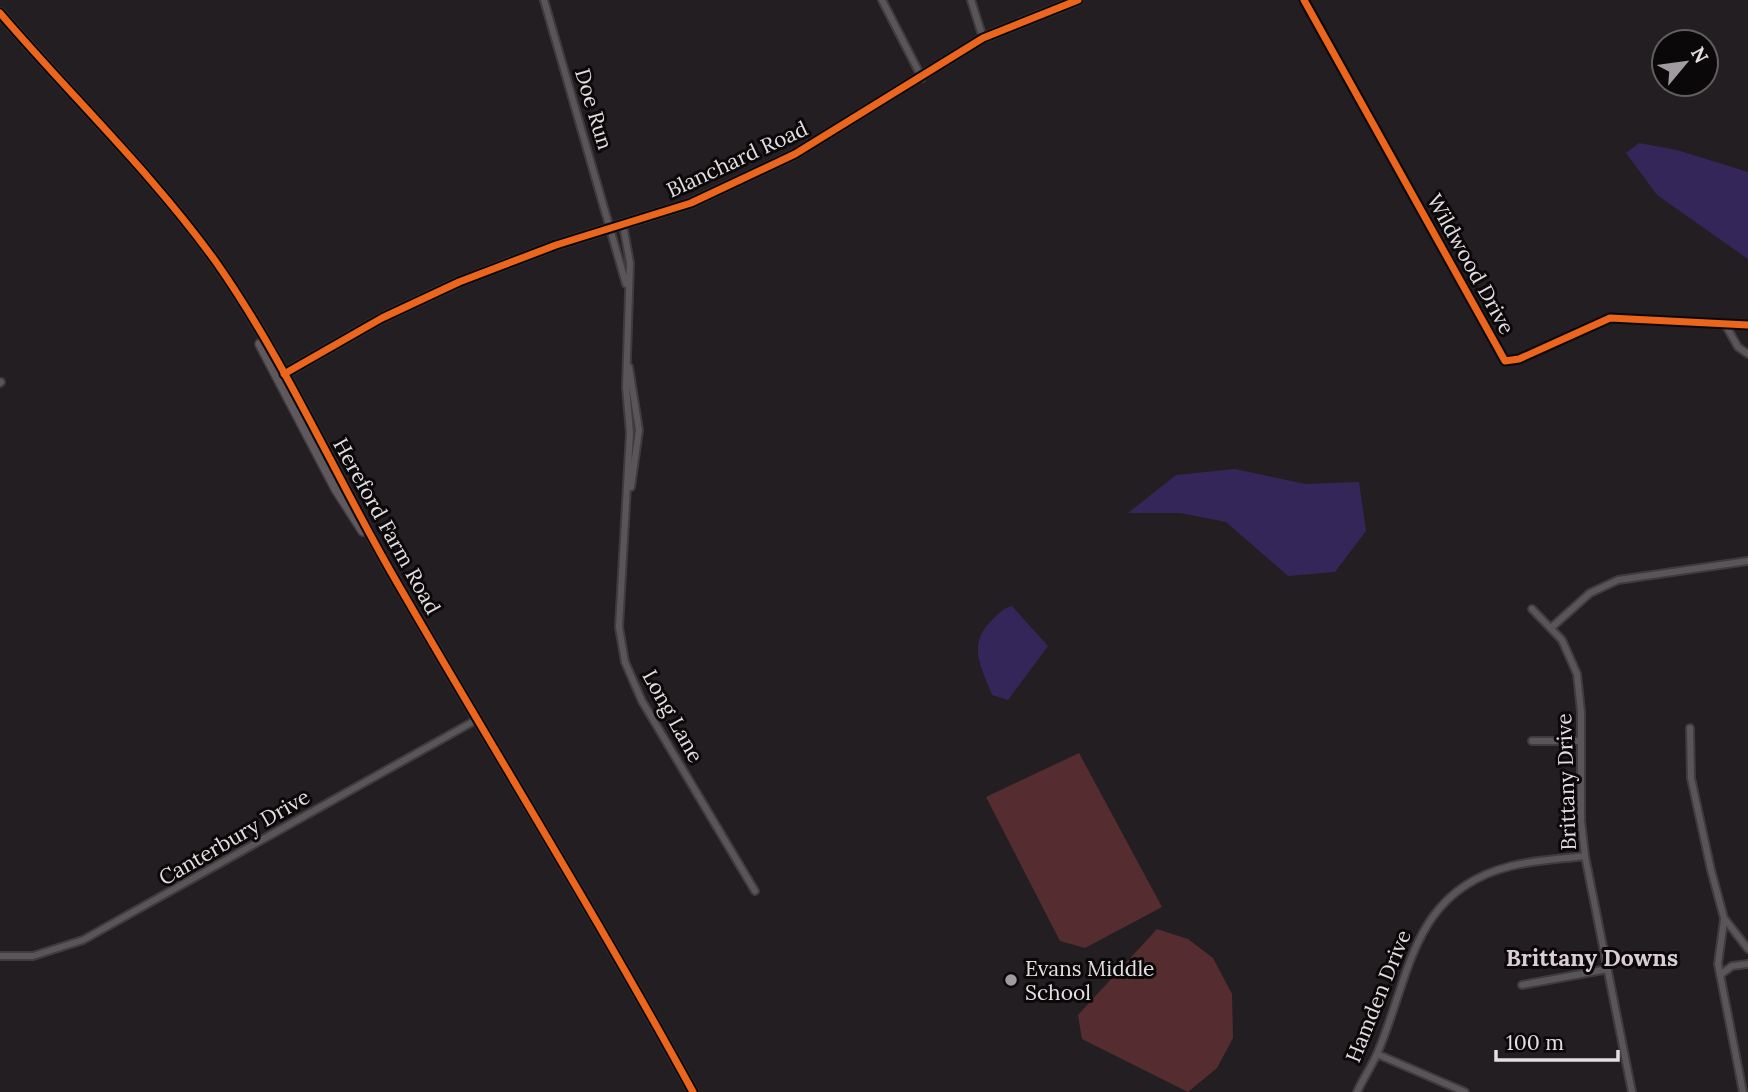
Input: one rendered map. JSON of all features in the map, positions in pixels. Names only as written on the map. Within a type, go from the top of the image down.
[{"type":"street","name":"Doe Run","points":[[544,0],[612,228]]},
{"type":"street","points":[[882,0],[922,78]]},
{"type":"street","points":[[971,0],[983,38]]},
{"type":"street","name":"Blanchard Road","points":[[284,374],[382,318],[459,282],[556,245],[689,204],[795,154],[983,38],[1078,0]]},
{"type":"street","name":"Wildwood Drive","points":[[1304,0],[1505,361],[1519,359],[1610,318],[1748,325]]},
{"type":"street","name":"Hereford Farm Road","points":[[0,13],[198,238],[245,307],[374,543],[476,720],[623,963],[693,1092]]},
{"type":"street","name":"Long Lane","points":[[623,225],[630,263],[626,354],[639,430],[634,474],[627,499],[619,627],[630,679],[755,891]]},
{"type":"street","name":"Long Lane","points":[[612,228],[628,293]]},
{"type":"street","name":"Hereford Farm Road","points":[[245,307],[266,356],[325,468],[355,522],[374,543]]},
{"type":"street","points":[[1725,324],[1738,347],[1748,354]]},
{"type":"street","points":[[1552,627],[1590,593],[1618,580],[1748,561]]},
{"type":"street","name":"Brittany Drive","points":[[1532,609],[1552,627],[1571,656],[1577,674],[1581,820],[1585,856],[1632,1092]]},
{"type":"street","name":"Canterbury Drive","points":[[0,956],[33,956],[83,940],[476,720]]},
{"type":"street","points":[[1690,728],[1695,806],[1724,918],[1748,949]]},
{"type":"street","points":[[1532,741],[1580,741]]},
{"type":"street","name":"Hamden Drive","points":[[1357,1092],[1377,1054],[1418,937],[1444,901],[1488,874],[1511,866],[1585,856]]},
{"type":"street","points":[[1724,918],[1718,956],[1720,975],[1743,1092]]},
{"type":"street","points":[[1720,975],[1732,965],[1748,964]]},
{"type":"street","points":[[1522,985],[1608,969]]},
{"type":"street","points":[[1377,1054],[1465,1092]]},
{"type":"shaded area","points":[[1639,143],[1677,150],[1748,172],[1748,259],[1657,195],[1626,153]]},
{"type":"shaded area","points":[[1235,469],[1305,484],[1359,482],[1366,531],[1335,572],[1288,576],[1226,522],[1180,513],[1128,513],[1176,475]]},
{"type":"shaded area","points":[[1012,606],[1048,646],[1008,700],[992,695],[978,649],[983,631],[990,622]]},
{"type":"shaded area","points":[[1079,753],[1162,907],[1085,948],[1060,941],[986,797]]},
{"type":"shaded area","points":[[1157,929],[1188,939],[1213,958],[1232,994],[1233,1038],[1217,1068],[1188,1092],[1082,1039],[1078,1015]]},
{"type":"cycle path","points":[[284,374],[382,318],[459,282],[556,245],[691,203],[795,154],[983,38],[1078,0]]},
{"type":"cycle path","points":[[1304,0],[1505,361],[1519,359],[1610,318],[1748,325]]},
{"type":"cycle path","points":[[0,13],[165,197],[241,299],[286,376],[391,572],[693,1092]]},
{"type":"place","name":"Evans Middle School","points":[[1011,980]]},
{"type":"district","name":"Brittany Downs","points":[[1592,957]]}]
